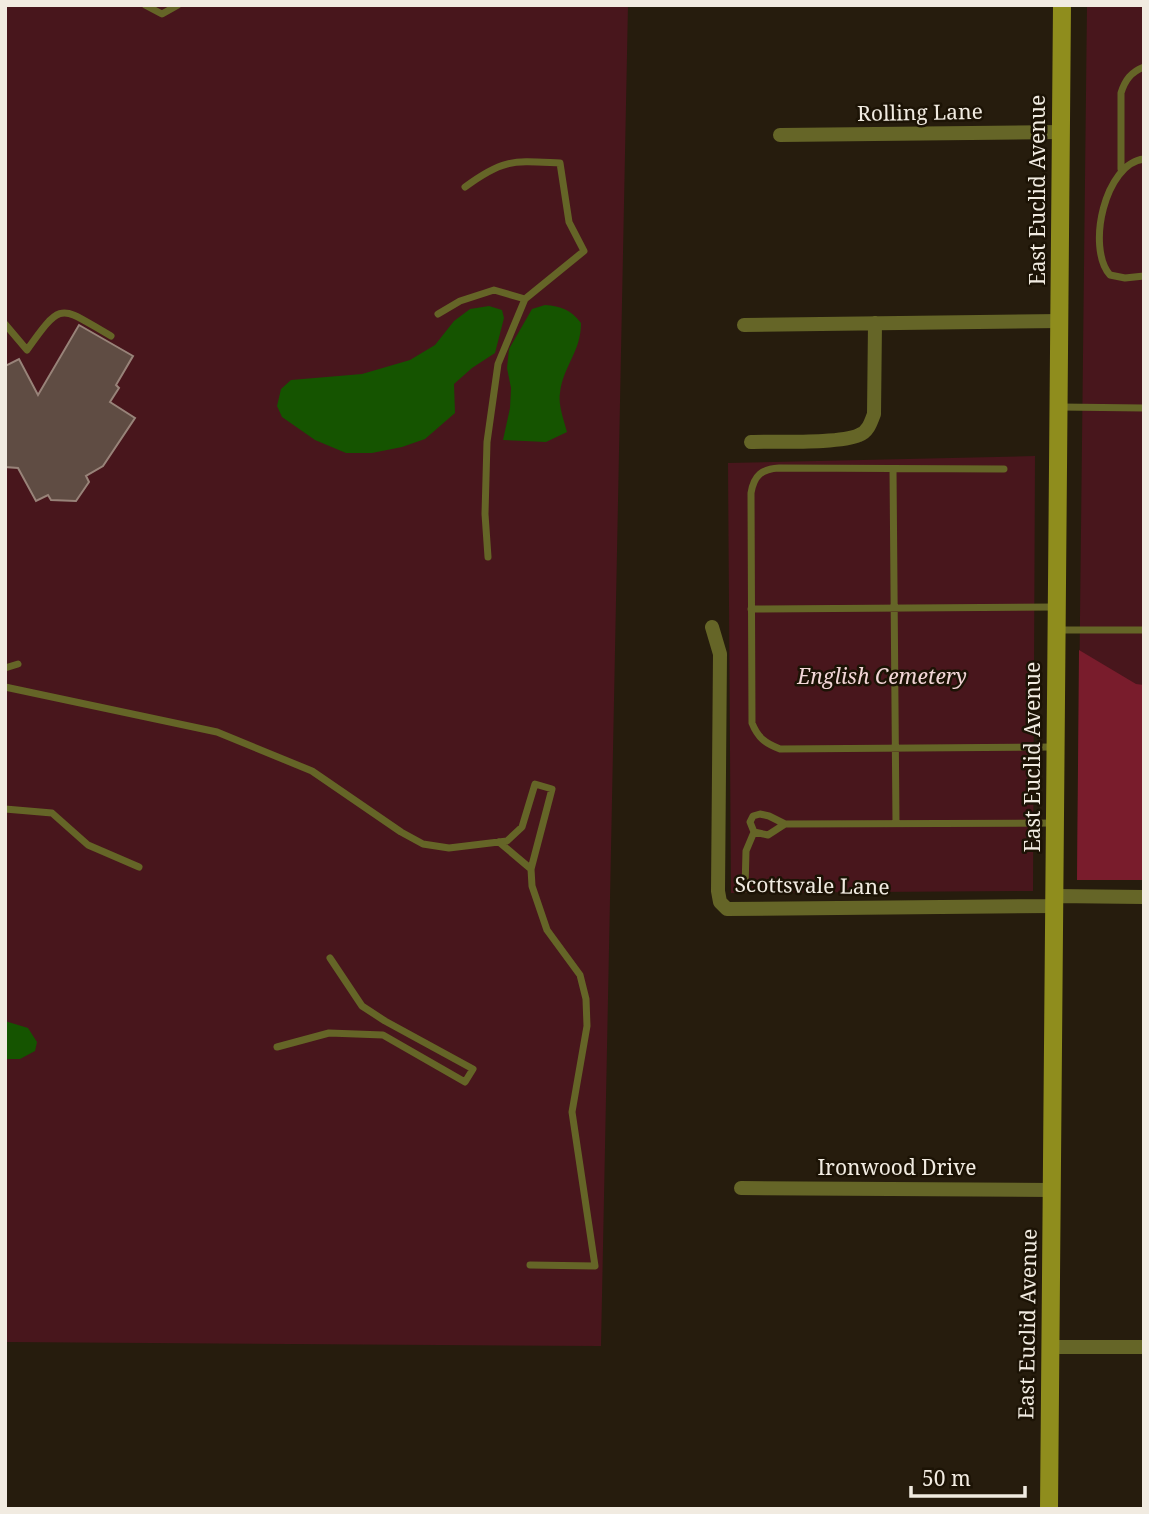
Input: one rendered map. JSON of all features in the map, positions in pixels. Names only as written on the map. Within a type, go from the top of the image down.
[{"type":"main road","name":"East Euclid Avenue","points":[[1049,1509],[1062,5]]},
{"type":"street","name":"Rolling Lane","points":[[780,135],[1061,132]]},
{"type":"street","points":[[744,325],[1060,321]]},
{"type":"street","points":[[751,442],[845,439],[862,435],[874,414],[875,323]]},
{"type":"street","name":"Scottsvale Lane","points":[[712,627],[720,654],[718,891],[720,902],[727,909],[1055,901]]},
{"type":"street","points":[[1055,901],[1144,897]]},
{"type":"street","name":"Ironwood Drive","points":[[741,1188],[1052,1190]]},
{"type":"street","points":[[1051,1347],[1144,1347]]},
{"type":"lane","points":[[145,5],[162,14],[178,5]]},
{"type":"lane","points":[[1144,67],[1130,75],[1124,82],[1121,93],[1121,169],[1105,205],[1100,255],[1110,275],[1125,278],[1144,276]]},
{"type":"lane","points":[[1121,169],[1144,159]]},
{"type":"lane","points":[[465,187],[490,169],[517,161],[560,163],[569,222],[584,251],[525,299],[498,364],[487,442],[485,514],[488,557]]},
{"type":"lane","points":[[438,314],[460,301],[494,290],[525,299]]},
{"type":"lane","points":[[5,324],[27,350],[47,323],[60,313],[71,313],[111,337]]},
{"type":"lane","points":[[1059,407],[1144,408]]},
{"type":"lane","points":[[1004,469],[769,469],[757,476],[751,493],[752,723],[765,743],[780,748],[1056,747]]},
{"type":"lane","points":[[893,469],[896,823]]},
{"type":"lane","points":[[751,609],[1057,607]]},
{"type":"lane","points":[[1057,630],[1144,630]]},
{"type":"lane","points":[[5,668],[18,664]]},
{"type":"lane","points":[[5,687],[217,732],[312,771],[423,844],[449,848],[507,841],[522,827],[536,784],[552,789],[531,869],[532,886],[547,930],[580,975],[586,999],[587,1026],[572,1112],[595,1266],[530,1265]]},
{"type":"lane","points":[[5,809],[52,813],[88,845],[139,867]]},
{"type":"lane","points":[[745,889],[746,851],[754,832],[750,822],[753,816],[760,814],[785,824],[1055,823]]},
{"type":"lane","points":[[754,832],[768,835],[785,824]]},
{"type":"lane","points":[[499,842],[531,869]]},
{"type":"lane","points":[[277,1048],[330,1033],[383,1035],[465,1082],[474,1069],[362,1006],[331,958]]},
{"type":"green space","points":[[5,5],[628,5],[601,1346],[5,1342]]},
{"type":"green space","points":[[1087,5],[1144,5],[1144,880],[1077,880]]},
{"type":"green space","name":"English Cemetery","points":[[1035,456],[1033,891],[731,893],[728,463]]},
{"type":"shaded area","points":[[545,305],[565,310],[581,323],[578,342],[560,393],[567,432],[546,442],[503,440],[510,408],[511,388],[507,368],[509,349],[532,309]]},
{"type":"shaded area","points":[[489,306],[502,310],[504,318],[495,353],[454,384],[455,413],[425,439],[372,453],[346,453],[315,440],[282,417],[277,406],[281,389],[291,380],[362,374],[410,360],[435,345],[454,321],[470,309]]},
{"type":"shaded area","points":[[1079,650],[1136,684],[1144,685],[1144,880],[1077,880]]},
{"type":"shaded area","points":[[5,1021],[28,1028],[37,1042],[35,1051],[20,1059],[5,1059]]},
{"type":"building","points":[[79,325],[133,356],[116,385],[119,388],[110,402],[135,418],[103,466],[86,476],[89,482],[76,501],[51,500],[48,495],[36,501],[18,468],[5,467],[5,366],[19,359],[38,395]]}]
